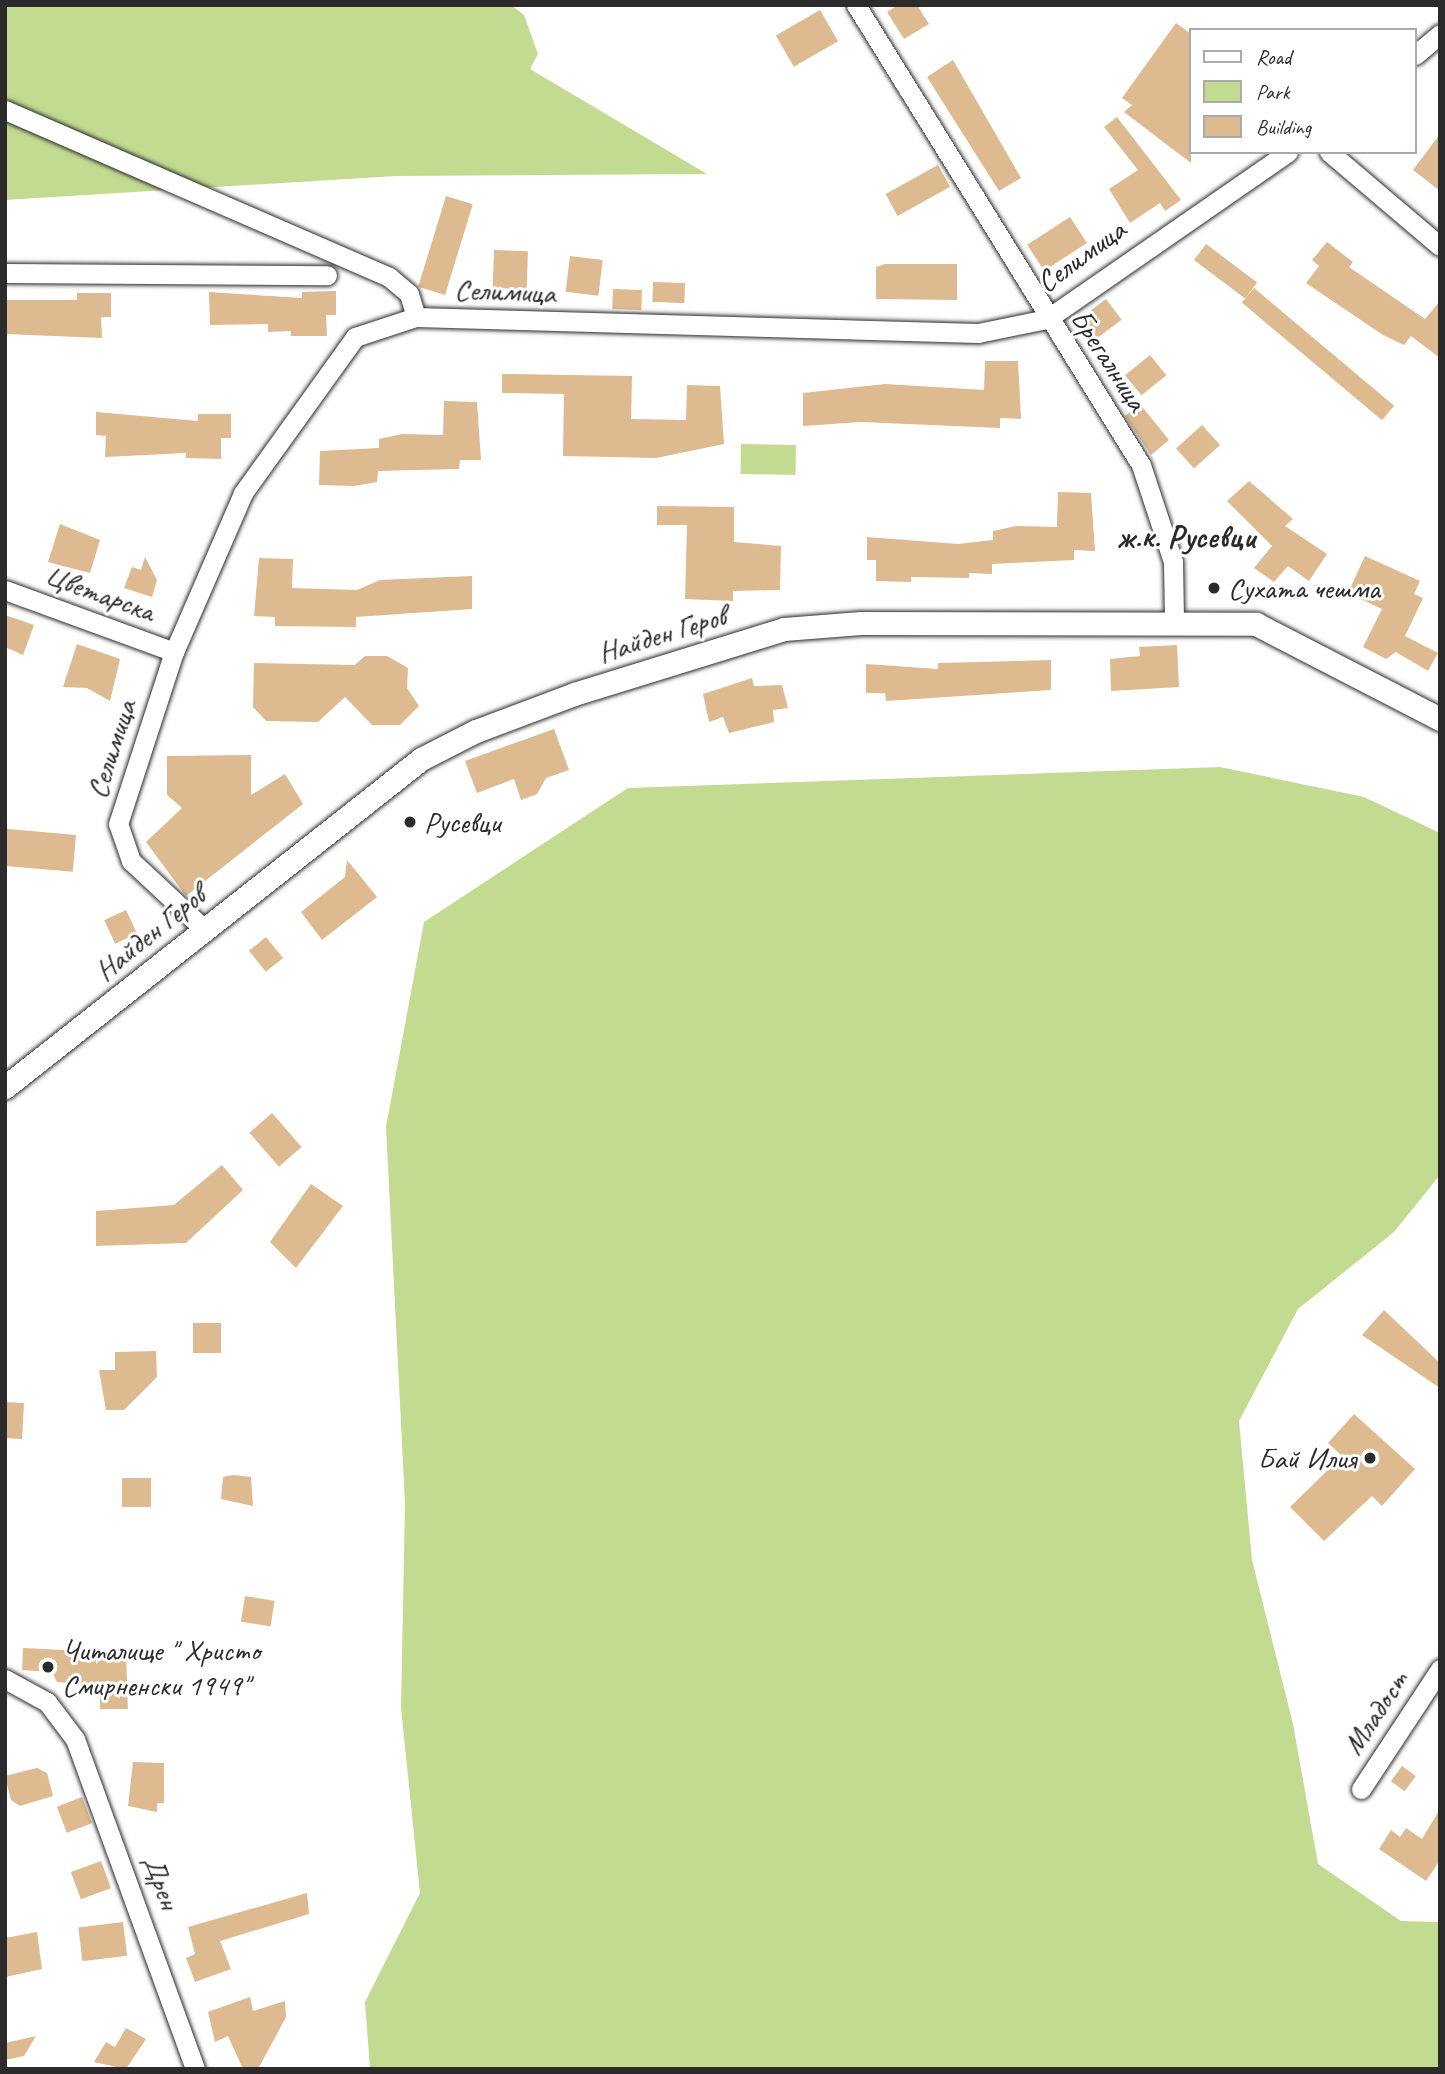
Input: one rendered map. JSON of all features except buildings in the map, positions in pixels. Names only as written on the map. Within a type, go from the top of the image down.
[{"type":"street","name":"Брегалница","points":[[856,5],[1047,318],[1141,465],[1173,562],[1174,621]]},
{"type":"street","points":[[1417,53],[1440,34]]},
{"type":"street","points":[[5,110],[389,277],[408,294],[416,317]]},
{"type":"street","name":"Селимица","points":[[204,929],[131,860],[118,824],[174,652],[243,493],[328,371],[355,337],[416,317],[978,333],[1047,318],[1285,154]]},
{"type":"street","points":[[1331,154],[1440,246]]},
{"type":"street","points":[[5,273],[327,275]]},
{"type":"street","name":"Цветарска","points":[[5,590],[174,652]]},
{"type":"street","name":"Найден Геров","points":[[5,1087],[421,759],[476,731],[587,690],[784,629],[1174,621],[1279,631],[1440,719]]},
{"type":"street","name":"Младост","points":[[1361,1789],[1440,1669]]},
{"type":"street","name":"Дрен","points":[[5,1679],[32,1690],[62,1719],[88,1767],[195,2069]]},
{"type":"green space","points":[[5,5],[511,5],[524,15],[538,54],[530,69],[707,174],[396,176],[5,200]]},
{"type":"green space","points":[[741,444],[796,445],[795,475],[740,474]]},
{"type":"green space","points":[[1220,767],[1364,797],[1440,833],[1440,1175],[1394,1232],[1298,1309],[1239,1421],[1252,1560],[1293,1724],[1318,1864],[1401,1921],[1440,1922],[1440,2069],[370,2069],[365,2002],[420,1893],[401,1708],[405,1503],[386,1127],[424,922],[628,788]]},
{"type":"place","name":"Сухата чешма","points":[[1214,588]]},
{"type":"place","name":"Русевци","points":[[410,822]]},
{"type":"place","name":"Бай Илия","points":[[1370,1458]]},
{"type":"place","name":"Читалище \" Христо Смирненски 1949\"","points":[[48,1667]]},
{"type":"district","name":"ж.к. Русевци","points":[[1186,537]]}]
